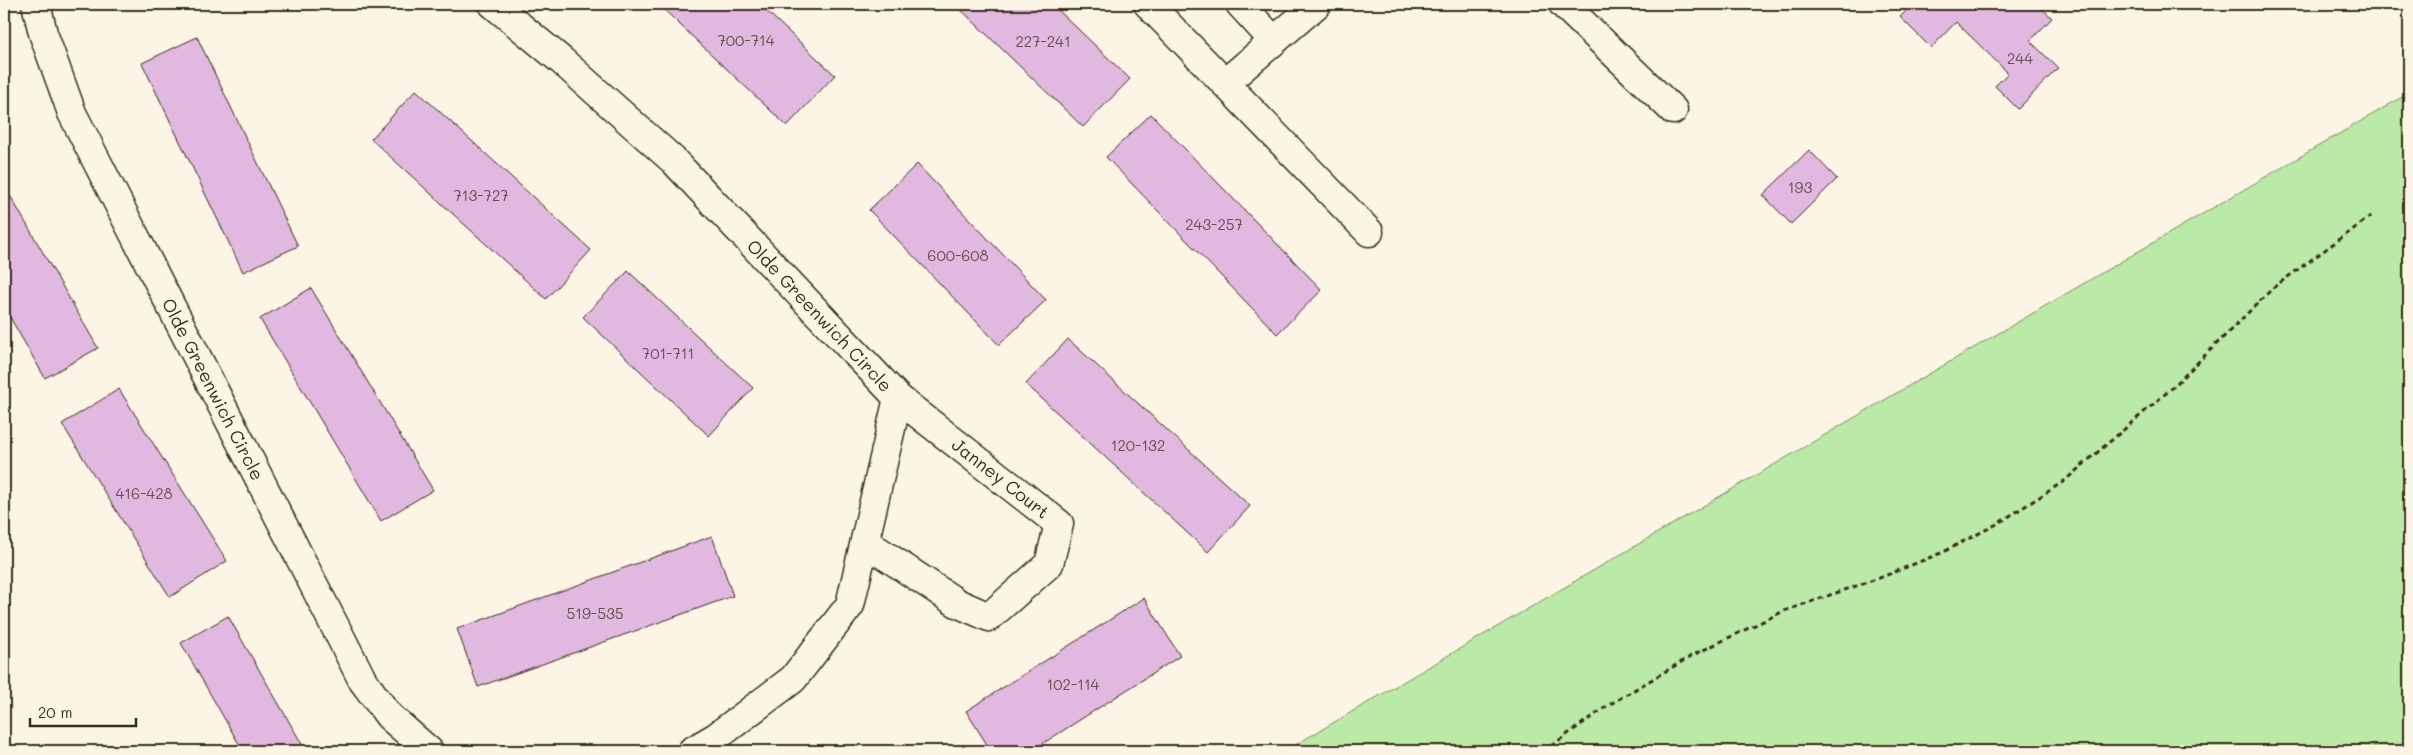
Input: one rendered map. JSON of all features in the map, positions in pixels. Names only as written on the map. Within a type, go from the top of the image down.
[{"type":"street","name":"Olde Greenwich Circle","points":[[36,4],[43,33],[72,114],[358,672],[389,716],[429,751]]},
{"type":"street","name":"Olde Greenwich Circle","points":[[493,4],[562,61],[674,161],[898,398],[850,606],[793,679],[716,737],[692,751]]},
{"type":"street","points":[[1148,4],[1369,232]]},
{"type":"street","points":[[1240,4],[1274,41]]},
{"type":"street","points":[[1225,83],[1317,4]]},
{"type":"street","points":[[1563,4],[1673,110]]},
{"type":"street","name":"Janney Court","points":[[865,542],[957,603],[989,616],[1049,564],[1059,524],[898,398]]},
{"type":"path","points":[[1544,751],[1607,706],[1694,655],[1784,612],[1882,577],[1940,553],[1997,524],[2063,482],[2172,388],[2274,287],[2374,214]]},
{"type":"green space","points":[[2409,93],[2409,751],[1285,751]]},
{"type":"building","points":[[658,4],[759,4],[835,75],[787,126]]},
{"type":"building","points":[[955,4],[1052,4],[1130,79],[1083,127]]},
{"type":"building","points":[[1913,4],[2037,4],[2052,18],[2030,41],[2058,68],[2018,109],[1995,86],[2008,73],[1956,22],[1931,48],[1900,17]]},
{"type":"building","points":[[197,37],[298,246],[243,272],[142,63]]},
{"type":"building","points":[[416,90],[591,250],[546,299],[371,139]]},
{"type":"building","points":[[1151,114],[1322,290],[1277,334],[1106,157]]},
{"type":"building","points":[[1809,150],[1837,179],[1791,224],[1763,195]]},
{"type":"building","points":[[917,164],[1046,300],[999,345],[869,210]]},
{"type":"building","points":[[4,185],[98,348],[45,378],[4,307]]},
{"type":"building","points":[[628,271],[753,388],[709,436],[583,317]]},
{"type":"building","points":[[311,288],[433,490],[381,521],[260,319]]},
{"type":"building","points":[[1068,339],[1250,506],[1208,552],[1026,384]]},
{"type":"building","points":[[119,389],[227,561],[170,597],[62,424]]},
{"type":"building","points":[[712,536],[733,596],[478,687],[457,629]]},
{"type":"building","points":[[1144,598],[1180,656],[1031,751],[991,751],[966,711]]},
{"type":"building","points":[[228,616],[306,751],[243,751],[181,643]]},
{"type":"building","points":[[885,745],[890,751],[877,751]]}]
